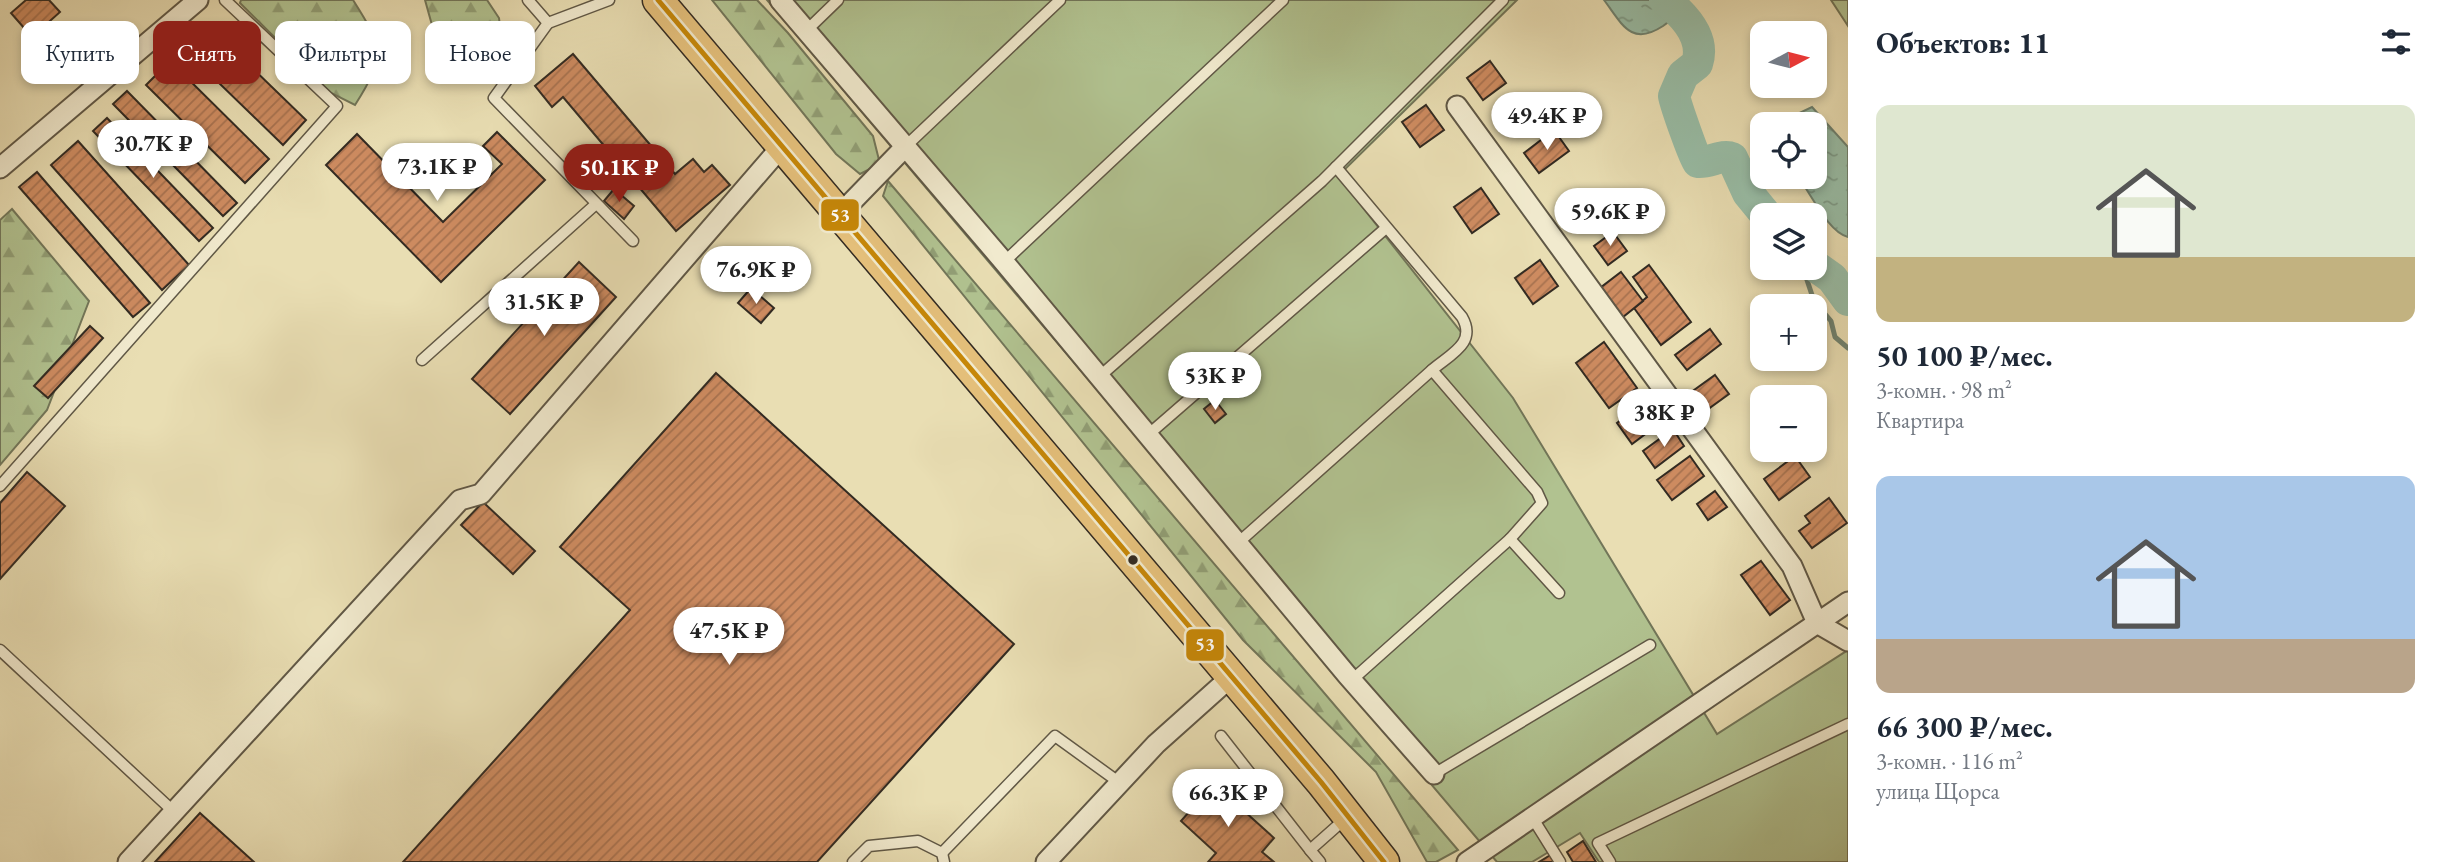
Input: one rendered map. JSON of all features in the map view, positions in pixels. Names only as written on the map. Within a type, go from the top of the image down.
[{"type":"main road","points":[[658,0],[1232,676],[1384,862]]},
{"type":"street","points":[[0,168],[198,0]]},
{"type":"street","points":[[780,0],[1434,774]]},
{"type":"street","points":[[1457,106],[1792,566],[1817,623],[1848,641]]},
{"type":"street","points":[[128,862],[460,500],[481,494],[782,146]]},
{"type":"street","points":[[840,214],[906,146]]},
{"type":"street","points":[[1467,862],[1848,602]]},
{"type":"street","points":[[1046,862],[1175,726],[1232,676]]},
{"type":"lane","points":[[0,486],[337,106],[225,0]]},
{"type":"lane","points":[[528,0],[548,23]]},
{"type":"lane","points":[[608,0],[548,23],[494,99],[633,241]]},
{"type":"lane","points":[[805,32],[838,0]]},
{"type":"lane","points":[[906,146],[1060,0]]},
{"type":"lane","points":[[1004,262],[1283,0]]},
{"type":"lane","points":[[1099,377],[1336,167],[1503,0]]},
{"type":"lane","points":[[1239,542],[1462,345],[1469,335],[1469,329],[1462,317],[1336,167]]},
{"type":"lane","points":[[422,360],[596,204]]},
{"type":"lane","points":[[1149,434],[1386,228]]},
{"type":"lane","points":[[1352,680],[1510,539],[1538,511],[1542,503],[1537,492],[1432,370]]},
{"type":"lane","points":[[1510,539],[1559,593]]},
{"type":"lane","points":[[1434,774],[1650,645]]},
{"type":"lane","points":[[0,650],[173,811]]},
{"type":"lane","points":[[1610,862],[1598,843],[1848,724]]},
{"type":"lane","points":[[853,862],[869,846],[918,841],[943,858],[1055,736],[1120,783]]},
{"type":"lane","points":[[1222,736],[1320,862]]},
{"type":"lane","points":[[1310,850],[1348,816]]},
{"type":"lane","points":[[1532,817],[1560,862]]},
{"type":"green space","points":[[241,0],[353,0],[365,21],[275,21],[275,38],[240,3]]},
{"type":"green space","points":[[425,0],[487,0],[499,21],[431,21]]},
{"type":"green space","points":[[712,0],[757,0],[788,33],[873,136],[880,164],[860,174],[836,154]]},
{"type":"green space","points":[[767,0],[1517,0],[1338,176],[1513,398],[1717,734],[1848,650],[1848,862],[1599,862],[1580,833],[1532,862],[1497,862]]},
{"type":"green space","points":[[1831,0],[1848,0],[1848,26]]},
{"type":"green space","points":[[322,84],[367,84],[355,105],[331,93]]},
{"type":"green space","points":[[888,181],[1458,850],[1436,862],[1427,862],[1376,772],[1243,640],[883,196]]},
{"type":"green space","points":[[12,209],[89,301],[47,410],[0,465],[0,220]]},
{"type":"water","points":[[1604,0],[1678,0],[1680,6],[1676,15],[1666,24],[1643,34],[1628,30]]},
{"type":"water","points":[[1812,107],[1816,112],[1801,112]]},
{"type":"water","points":[[1827,124],[1848,147],[1848,237],[1827,221],[1827,203],[1815,203],[1806,189],[1827,189]]},
{"type":"building","points":[[26,0],[49,0],[60,12],[50,21],[21,21],[21,24],[11,13]]},
{"type":"building","points":[[573,54],[675,174],[693,159],[704,172],[712,165],[730,185],[676,231],[563,97],[552,107],[535,86]]},
{"type":"building","points":[[1490,61],[1506,83],[1483,100],[1467,78]]},
{"type":"building","points":[[261,76],[306,120],[283,145],[220,84],[261,84]]},
{"type":"building","points":[[153,78],[153,84],[193,84],[269,159],[245,183],[146,85]]},
{"type":"building","points":[[127,91],[237,203],[223,216],[113,104]]},
{"type":"building","points":[[1426,105],[1444,130],[1420,147],[1402,122]]},
{"type":"building","points":[[107,118],[213,228],[199,241],[93,131]]},
{"type":"building","points":[[1554,130],[1569,151],[1539,173],[1524,153]]},
{"type":"building","points":[[497,132],[545,180],[441,282],[326,165],[357,134],[443,222],[502,164],[483,146]]},
{"type":"building","points":[[78,141],[189,265],[162,290],[51,165]]},
{"type":"building","points":[[37,172],[150,303],[133,317],[19,187]]},
{"type":"building","points":[[1481,188],[1499,214],[1472,233],[1454,207]]},
{"type":"building","points":[[614,189],[634,206],[624,219],[604,201]]},
{"type":"building","points":[[1613,232],[1627,251],[1608,265],[1594,246]]},
{"type":"building","points":[[1540,260],[1558,286],[1533,304],[1515,278]]},
{"type":"building","points":[[579,262],[616,297],[510,414],[472,379]]},
{"type":"building","points":[[1649,265],[1691,322],[1661,345],[1634,308],[1647,297],[1633,277]]},
{"type":"building","points":[[1621,272],[1643,301],[1623,317],[1600,288]]},
{"type":"building","points":[[751,288],[774,308],[761,323],[738,303]]},
{"type":"building","points":[[90,326],[103,338],[48,398],[34,386]]},
{"type":"building","points":[[1710,329],[1721,344],[1687,370],[1675,355]]},
{"type":"building","points":[[1604,342],[1637,388],[1609,408],[1576,363]]},
{"type":"building","points":[[716,373],[1014,644],[817,862],[403,862],[630,610],[560,547]]},
{"type":"building","points":[[1715,375],[1729,394],[1704,412],[1690,393]]},
{"type":"building","points":[[1215,400],[1226,414],[1215,423],[1204,409]]},
{"type":"building","points":[[1645,402],[1660,423],[1632,444],[1617,423]]},
{"type":"building","points":[[1673,429],[1684,446],[1655,468],[1643,451]]},
{"type":"building","points":[[1690,456],[1704,476],[1672,500],[1657,480]]},
{"type":"building","points":[[1787,462],[1799,462],[1810,477],[1779,500],[1764,479]]},
{"type":"building","points":[[27,472],[65,506],[0,579],[0,503]]},
{"type":"building","points":[[1715,491],[1727,507],[1708,520],[1697,504]]},
{"type":"building","points":[[1829,498],[1847,523],[1812,548],[1799,531],[1810,523],[1805,516]]},
{"type":"building","points":[[483,502],[535,551],[513,574],[461,525]]},
{"type":"building","points":[[1761,561],[1790,600],[1770,615],[1741,575]]},
{"type":"building","points":[[1214,784],[1274,838],[1262,852],[1274,862],[1208,862],[1216,853],[1181,821]]},
{"type":"building","points":[[200,813],[254,862],[155,862]]},
{"type":"building","points":[[1583,841],[1596,862],[1573,862],[1567,852]]},
{"type":"building","points":[[1552,854],[1557,862],[1539,862]]},
{"type":"waterway","points":[[1665,0],[1692,28],[1698,45],[1697,64],[1683,75],[1674,96],[1696,158],[1698,162],[1732,158],[1748,193],[1756,203]]},
{"type":"waterway","points":[[1827,274],[1848,300]]},
{"type":"waterway","points":[[1807,280],[1814,301],[1831,321],[1835,337],[1848,348]]},
{"type":"transit line","name":"53","points":[[658,0],[1321,782],[1384,862]]}]
